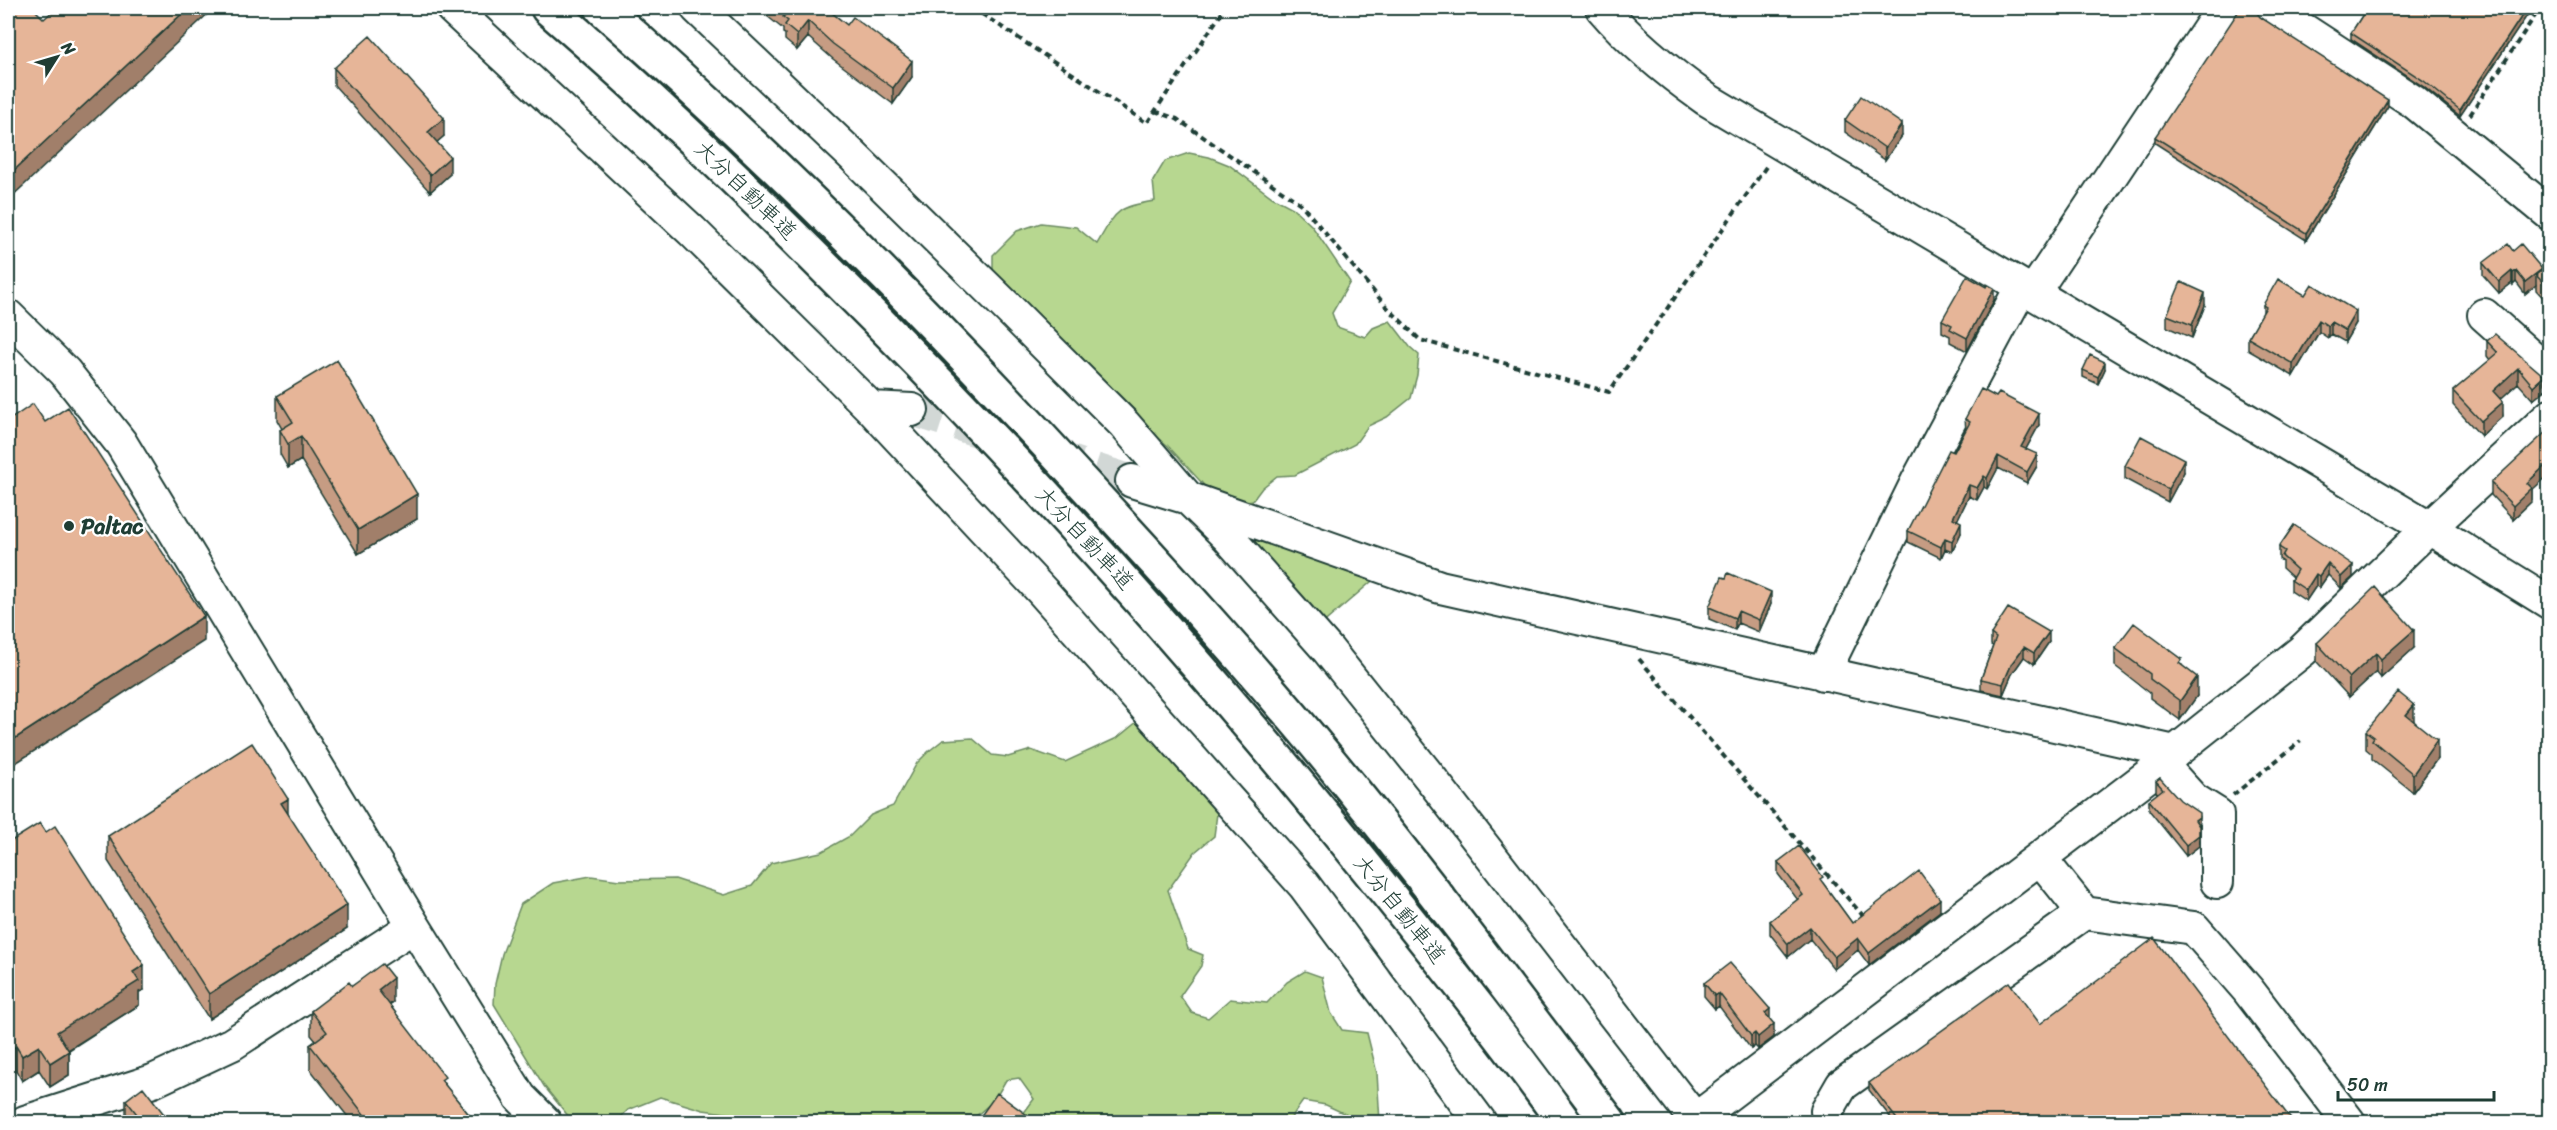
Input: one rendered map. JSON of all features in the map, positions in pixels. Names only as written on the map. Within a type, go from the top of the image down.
[{"type":"highway","name":"大分自動車道","points":[[548,8],[627,76],[763,205],[956,399],[1139,596],[1310,796],[1465,990],[1564,1122]]},
{"type":"highway","name":"大分自動車道","points":[[602,8],[790,181],[982,374],[1164,570],[1331,763],[1492,967],[1609,1122]]},
{"type":"street","points":[[697,8],[853,156],[1091,390],[1124,424],[1188,498],[1227,536],[1328,650],[1432,780],[1695,1122],[2168,759],[2302,651],[2429,528],[2550,416]]},
{"type":"street","points":[[1602,8],[1623,32],[1673,75],[1706,99],[2429,528],[2550,603]]},
{"type":"street","points":[[1823,674],[1918,480],[2028,290],[2223,8]]},
{"type":"street","points":[[2270,8],[2414,102],[2550,213]]},
{"type":"street","points":[[461,10],[692,231],[871,408],[1043,592],[1304,885],[1480,1122]]},
{"type":"street","points":[[2484,315],[2550,374]]},
{"type":"street","points":[[8,316],[65,372],[121,443],[520,1097],[545,1122]]},
{"type":"street","points":[[871,408],[912,410]]},
{"type":"street","points":[[1132,481],[1188,498],[1440,587],[1823,674],[2168,759],[2193,799],[2217,814],[2217,882]]},
{"type":"street","points":[[2040,858],[2084,913]]},
{"type":"street","points":[[1827,1111],[1842,1085],[2084,913],[2194,927],[2248,990],[2349,1122]]},
{"type":"street","points":[[25,1122],[153,1081],[232,1044],[414,926]]},
{"type":"path","points":[[973,8],[1147,123],[1225,8]]},
{"type":"path","points":[[2457,138],[2540,8]]},
{"type":"path","points":[[1155,111],[1177,119],[1301,204],[1385,304],[1420,339],[1609,392],[1781,145]]},
{"type":"path","points":[[1615,627],[1656,680],[1873,927]]},
{"type":"path","points":[[2217,814],[2224,802],[2301,741]]},
{"type":"green space","points":[[1189,153],[1209,157],[1229,165],[1272,197],[1293,208],[1312,226],[1350,282],[1332,313],[1337,327],[1365,337],[1373,328],[1390,321],[1419,355],[1411,398],[1387,417],[1368,426],[1355,444],[1295,475],[1277,476],[1262,488],[1253,500],[1232,504],[1212,494],[1168,446],[1149,430],[1133,409],[993,276],[993,255],[1017,231],[1041,223],[1076,227],[1097,244],[1118,212],[1155,201],[1153,181],[1165,161]]},
{"type":"green space","points":[[1241,526],[1379,575],[1320,626],[1274,571]]},
{"type":"green space","points":[[1138,721],[1218,806],[1214,836],[1195,852],[1168,890],[1188,949],[1203,955],[1201,966],[1180,996],[1192,1013],[1208,1018],[1230,999],[1267,1003],[1287,982],[1305,971],[1322,977],[1331,1013],[1342,1030],[1367,1033],[1377,1073],[1380,1122],[1356,1122],[1354,1118],[1326,1105],[1303,1101],[1288,1122],[1030,1122],[1023,1114],[1034,1099],[1019,1078],[1006,1080],[995,1099],[973,1119],[973,1122],[744,1122],[740,1115],[703,1110],[660,1097],[628,1110],[616,1122],[582,1122],[569,1117],[544,1086],[494,1004],[495,984],[502,954],[521,904],[553,883],[591,876],[619,880],[675,879],[724,895],[752,886],[771,863],[821,852],[850,836],[871,815],[893,806],[917,763],[943,740],[972,738],[992,755],[1008,757],[1031,750],[1065,762],[1117,738]]},
{"type":"building","points":[[8,8],[33,8],[44,19],[56,8],[188,8],[8,176]]},
{"type":"building","points":[[776,8],[826,8],[847,25],[853,17],[912,61],[893,88],[833,44],[808,21],[797,35],[785,25],[788,21],[783,17],[785,15]]},
{"type":"building","points":[[2239,8],[2254,8],[2260,17],[2388,100],[2306,233],[2155,137]]},
{"type":"building","points":[[2367,8],[2527,8],[2460,110],[2424,81],[2351,33]]},
{"type":"building","points":[[370,36],[444,118],[428,132],[450,157],[430,175],[334,68]]},
{"type":"building","points":[[1861,96],[1902,124],[1885,148],[1845,120]]},
{"type":"building","points":[[2508,244],[2513,251],[2521,244],[2542,269],[2525,282],[2516,271],[2513,273],[2512,271],[2499,282],[2483,263]]},
{"type":"building","points":[[2550,263],[2550,290],[2536,275]]},
{"type":"building","points":[[1967,276],[1986,287],[1987,284],[1994,288],[1967,338],[1950,329],[1952,325],[1942,320]]},
{"type":"building","points":[[2278,279],[2305,295],[2312,284],[2356,311],[2345,330],[2331,322],[2328,326],[2319,320],[2293,364],[2248,338],[2266,307],[2263,305]]},
{"type":"building","points":[[2181,282],[2205,293],[2192,325],[2167,315]]},
{"type":"building","points":[[2495,334],[2544,376],[2533,386],[2518,368],[2493,391],[2503,402],[2481,421],[2453,391],[2498,353],[2487,341]]},
{"type":"building","points":[[2090,355],[2105,362],[2098,377],[2083,370]]},
{"type":"building","points":[[337,360],[417,494],[358,530],[301,436],[288,444],[280,430],[293,422],[277,396]]},
{"type":"building","points":[[1981,389],[1996,397],[1999,393],[2039,414],[2021,447],[2037,454],[2027,472],[1998,456],[1987,478],[1984,476],[1977,488],[1969,485],[1953,518],[1961,522],[1952,541],[1945,538],[1941,547],[1908,531],[1949,450],[1954,452],[1970,422],[1965,419]]},
{"type":"building","name":"Paltac","points":[[33,404],[45,422],[68,407],[204,616],[8,743],[8,421]]},
{"type":"building","points":[[2550,428],[2550,461],[2527,483],[2532,488],[2513,506],[2491,483]]},
{"type":"building","points":[[2141,436],[2184,459],[2168,489],[2125,466]]},
{"type":"building","points":[[2294,525],[2353,565],[2341,577],[2328,563],[2319,576],[2316,574],[2306,590],[2291,580],[2297,570],[2282,556],[2285,551],[2279,547]]},
{"type":"building","points":[[1728,573],[1771,592],[1759,620],[1738,611],[1735,618],[1709,607],[1722,577],[1726,578]]},
{"type":"building","points":[[2375,587],[2414,630],[2381,659],[2376,653],[2349,678],[2317,643]]},
{"type":"building","points":[[2008,608],[2049,632],[2034,653],[2024,647],[2012,663],[2003,684],[1981,679],[1996,638],[1991,634]]},
{"type":"building","points":[[2134,623],[2182,659],[2179,663],[2197,677],[2180,701],[2150,679],[2150,674],[2115,648]]},
{"type":"building","points":[[2398,692],[2414,705],[2406,715],[2437,740],[2413,774],[2372,740],[2374,737],[2366,731]]},
{"type":"building","points":[[252,743],[288,799],[281,803],[347,905],[209,994],[108,836]]},
{"type":"building","points":[[2160,778],[2180,800],[2199,813],[2199,817],[2195,820],[2199,826],[2199,835],[2186,845],[2149,800],[2163,789],[2156,781]]},
{"type":"building","points":[[40,823],[46,832],[55,826],[144,965],[133,972],[139,981],[57,1032],[69,1051],[50,1063],[39,1046],[22,1056],[16,1046],[8,1052],[8,843]]},
{"type":"building","points":[[1799,846],[1823,877],[1820,879],[1852,923],[1919,871],[1940,899],[1869,953],[1858,938],[1834,957],[1810,927],[1788,944],[1770,921],[1803,895],[1778,862]]},
{"type":"building","points":[[2154,938],[2293,1122],[1899,1122],[1869,1083],[2009,982],[2040,1024]]},
{"type":"building","points":[[1730,963],[1770,1009],[1765,1013],[1774,1024],[1758,1037],[1755,1033],[1751,1036],[1719,993],[1715,996],[1704,983]]},
{"type":"building","points":[[382,964],[393,978],[378,990],[445,1077],[441,1080],[475,1122],[370,1122],[310,1045],[327,1032],[311,1011],[349,982],[352,986]]},
{"type":"building","points":[[143,1087],[170,1122],[143,1122],[126,1100]]},
{"type":"building","points":[[997,1093],[1027,1115],[1022,1122],[987,1122],[980,1117]]},
{"type":"tunnel","points":[[912,410],[1132,481]]},
{"type":"place","name":"Paltac","points":[[69,526]]}]
